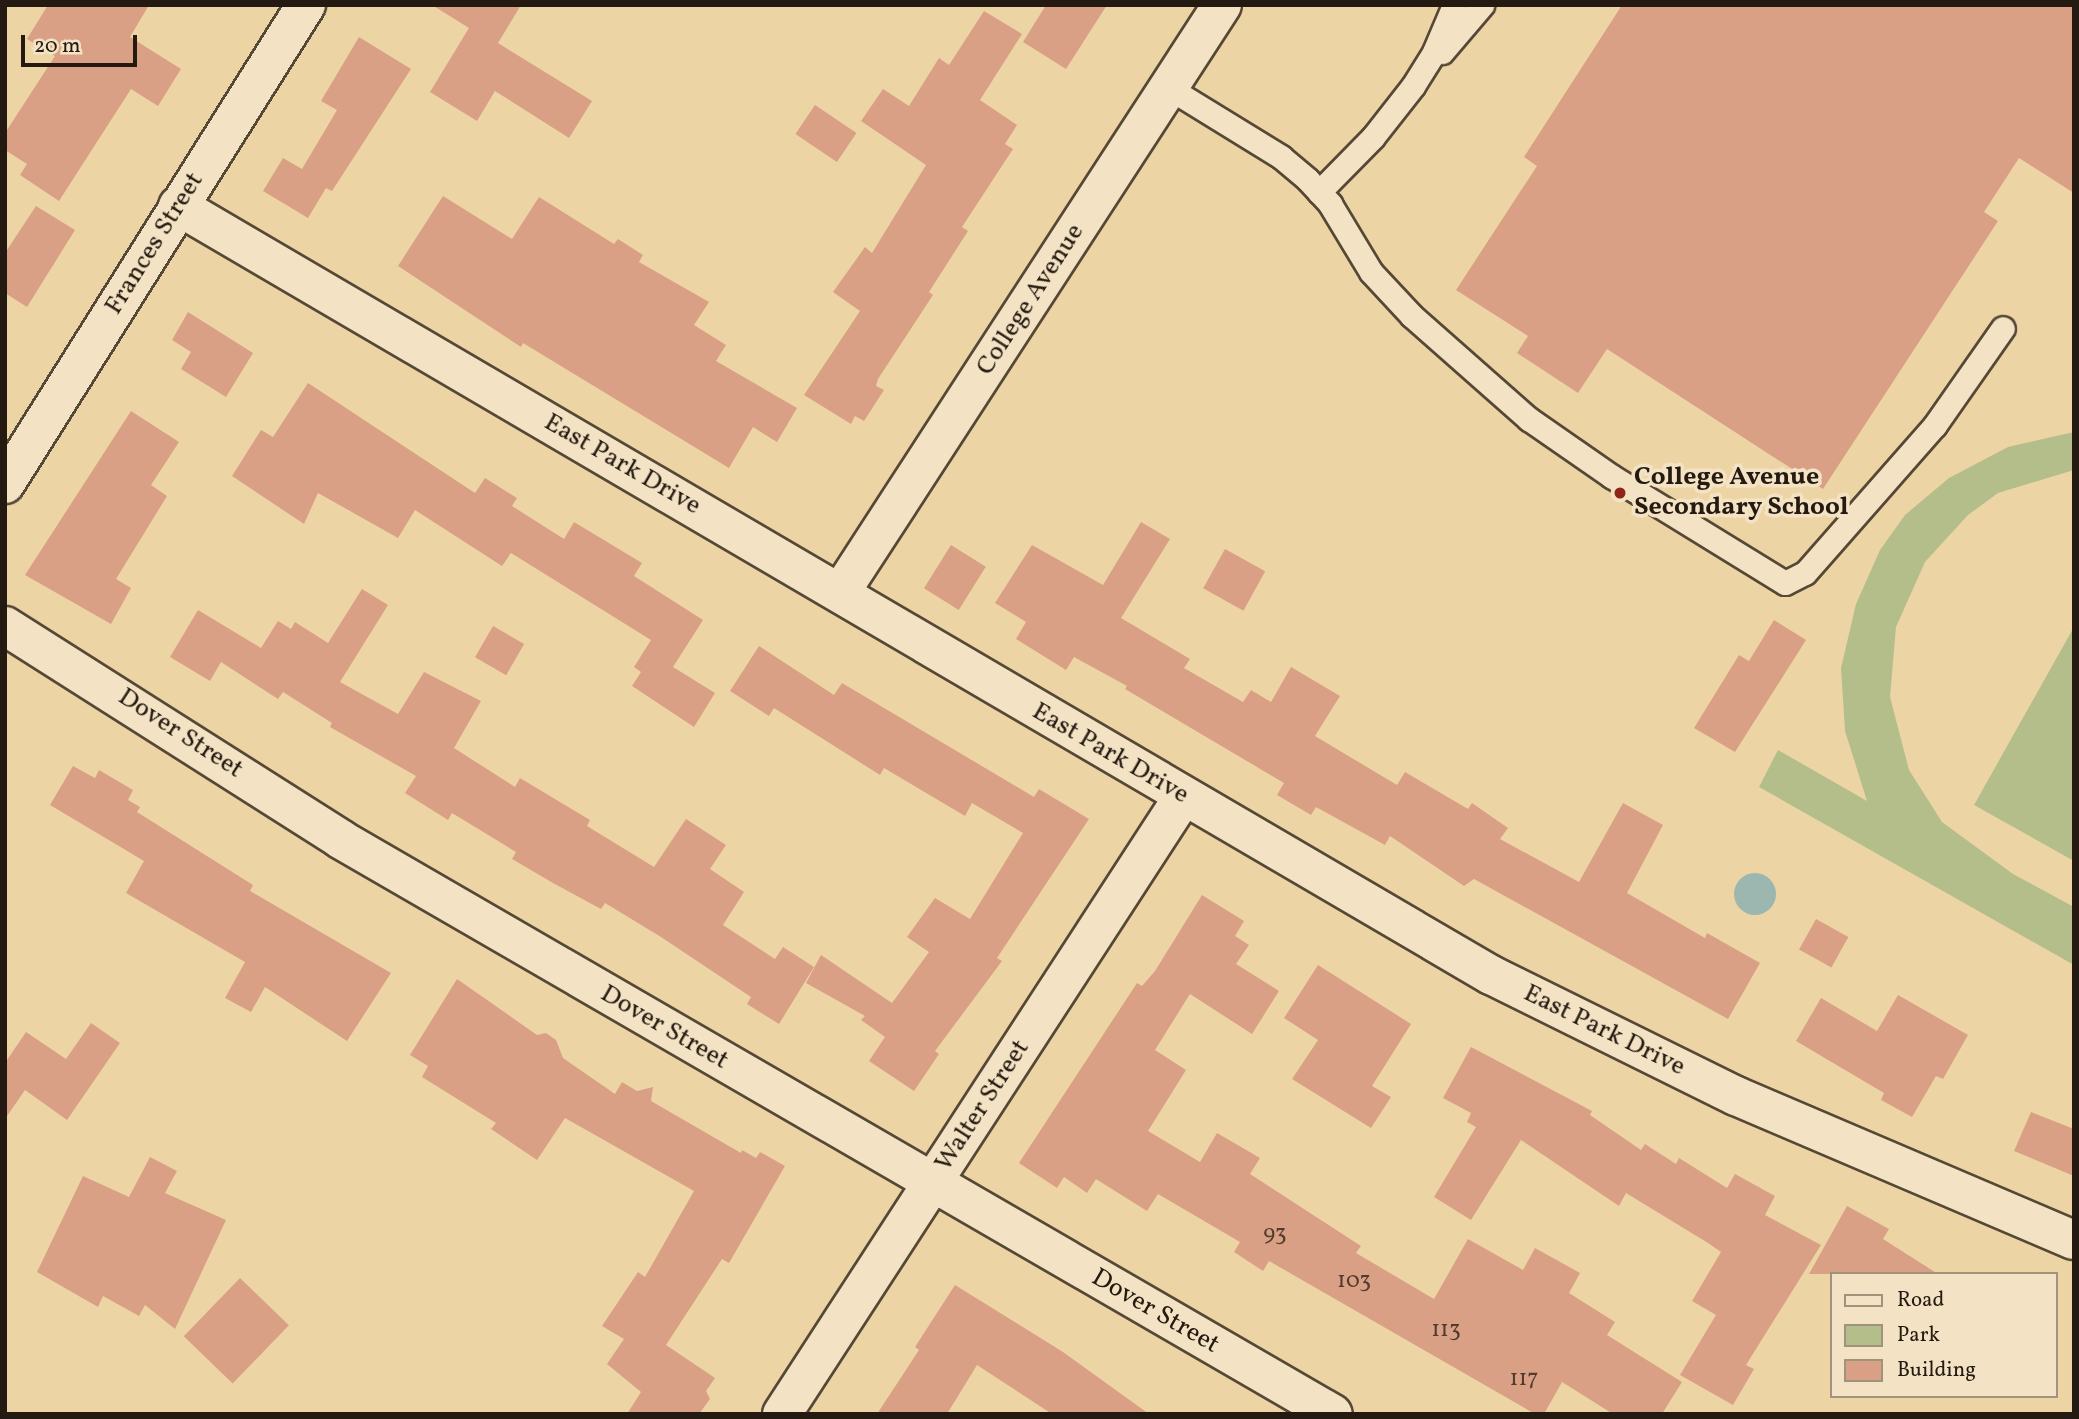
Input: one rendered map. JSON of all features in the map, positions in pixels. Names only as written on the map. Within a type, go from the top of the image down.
[{"type":"street","name":"Frances Street","points":[[5,484],[177,206],[306,5]]},
{"type":"street","name":"College Avenue","points":[[840,593],[1222,5]]},
{"type":"street","name":"East Park Drive","points":[[177,206],[1434,943],[1597,1030],[1748,1101],[2074,1240]]},
{"type":"street","name":"Dover Street","points":[[5,626],[340,839],[1333,1414]]},
{"type":"street","name":"Walter Street","points":[[782,1414],[1183,797]]},
{"type":"lane","points":[[1413,86],[1434,52],[1454,5]]},
{"type":"lane","points":[[1319,192],[1373,137],[1482,5]]},
{"type":"lane","points":[[1170,88],[1281,158],[1319,192],[1371,272],[1494,390],[1549,435],[1786,583],[1805,573],[1935,425],[2003,328]]},
{"type":"green space","points":[[2074,432],[2074,470],[1998,493],[1968,515],[1925,562],[1896,627],[1890,697],[1909,770],[1942,822],[2013,874],[2074,907],[2074,965],[1759,787],[1778,750],[1867,801],[1845,731],[1841,668],[1856,604],[1880,550],[1905,515],[1949,478],[2008,447]]},
{"type":"green space","points":[[2074,627],[2074,861],[1974,805]]},
{"type":"water","points":[[1755,873],[1770,879],[1776,894],[1770,909],[1755,915],[1740,909],[1734,894],[1740,879]]},
{"type":"building","points":[[48,5],[149,5],[130,37],[181,69],[158,106],[131,89],[59,201],[20,175],[27,164],[5,150],[5,133],[55,56],[27,39]]},
{"type":"building","points":[[432,5],[521,5],[498,43],[592,101],[569,138],[495,91],[477,121],[430,92],[469,28]]},
{"type":"building","points":[[1046,5],[1107,5],[1066,69],[1023,42]]},
{"type":"building","points":[[1622,5],[2074,5],[2074,193],[2019,158],[1984,212],[1998,221],[1823,489],[1607,349],[1578,393],[1517,353],[1528,336],[1456,290],[1537,166],[1524,157]]},
{"type":"building","points":[[984,11],[1022,34],[980,100],[1017,125],[1005,144],[1013,149],[962,227],[968,231],[929,292],[933,295],[878,379],[876,386],[884,390],[864,421],[855,416],[851,424],[804,395],[860,311],[833,292],[865,247],[872,253],[926,165],[861,121],[883,89],[909,106],[939,58],[949,65]]},
{"type":"building","points":[[359,37],[411,69],[332,191],[326,188],[308,218],[263,191],[283,158],[302,169],[337,110],[321,101]]},
{"type":"building","points":[[815,105],[856,133],[837,162],[795,134]]},
{"type":"building","points":[[443,196],[512,239],[539,197],[614,244],[618,239],[643,255],[639,262],[709,302],[694,325],[726,345],[716,361],[797,408],[777,442],[753,427],[729,468],[523,343],[521,347],[398,266]]},
{"type":"building","points":[[36,206],[75,230],[27,307],[5,293],[5,253]]},
{"type":"building","points":[[188,312],[253,353],[226,397],[181,369],[191,352],[172,340]]},
{"type":"building","points":[[308,383],[475,493],[485,478],[517,498],[512,506],[564,539],[574,522],[642,563],[634,576],[703,620],[673,667],[715,693],[694,727],[632,686],[641,672],[634,667],[651,640],[511,553],[502,566],[415,510],[398,538],[318,493],[304,524],[232,476],[261,430],[273,437]]},
{"type":"building","points":[[131,411],[179,442],[151,485],[167,496],[116,579],[131,588],[111,624],[25,575]]},
{"type":"building","points":[[1141,522],[1170,539],[1121,618],[1190,659],[1184,668],[1243,702],[1251,690],[1271,702],[1291,667],[1340,696],[1315,736],[1397,785],[1405,772],[1468,809],[1472,803],[1508,828],[1500,839],[1579,882],[1623,803],[1663,825],[1627,893],[1705,938],[1707,933],[1760,963],[1728,1019],[1474,879],[1464,886],[1390,836],[1385,845],[1316,807],[1311,815],[1277,795],[1284,783],[1125,689],[1127,686],[1074,657],[1066,670],[1016,639],[1026,622],[995,603],[1032,545],[1103,585]]},
{"type":"building","points":[[951,545],[986,567],[959,610],[924,588]]},
{"type":"building","points":[[1225,549],[1265,571],[1243,611],[1203,588]]},
{"type":"building","points":[[362,589],[388,605],[340,682],[398,714],[424,672],[481,701],[454,748],[515,787],[520,778],[590,820],[587,826],[654,867],[686,819],[726,845],[710,869],[744,892],[723,925],[775,959],[783,947],[814,967],[779,1024],[747,1004],[751,997],[661,937],[605,903],[601,909],[553,883],[512,859],[516,852],[452,813],[448,820],[405,793],[416,776],[330,727],[332,723],[283,692],[278,699],[221,662],[210,681],[170,657],[198,610],[261,648],[278,621],[291,629],[295,622],[328,643]]},
{"type":"building","points":[[1774,620],[1806,640],[1735,752],[1694,728],[1739,655],[1749,661]]},
{"type":"building","points":[[493,626],[524,644],[506,675],[475,657]]},
{"type":"building","points":[[759,646],[834,695],[842,683],[1034,797],[1039,789],[1089,819],[997,958],[1002,961],[935,1051],[939,1054],[914,1091],[869,1061],[885,1037],[861,1020],[865,1016],[806,983],[821,955],[892,1003],[929,952],[907,937],[935,898],[970,919],[1023,833],[972,803],[965,816],[884,768],[880,775],[774,708],[769,716],[730,691]]},
{"type":"building","points":[[73,766],[95,778],[99,770],[133,790],[128,800],[140,807],[137,812],[253,885],[250,891],[391,973],[347,1041],[265,987],[251,1012],[225,998],[245,962],[126,893],[144,861],[50,805]]},
{"type":"building","points":[[1202,895],[1244,921],[1235,936],[1249,945],[1236,964],[1279,991],[1252,1034],[1190,994],[1155,1050],[1186,1070],[1148,1131],[1200,1162],[1217,1133],[1260,1158],[1250,1174],[1361,1246],[1356,1253],[1434,1299],[1468,1239],[1523,1270],[1535,1248],[1580,1273],[1569,1293],[1615,1322],[1607,1335],[1682,1382],[1662,1414],[1613,1414],[1562,1382],[1544,1414],[1535,1414],[1269,1261],[1263,1271],[1234,1252],[1240,1242],[1158,1194],[1147,1211],[1096,1179],[1087,1193],[1064,1177],[1057,1188],[1019,1163],[1137,983],[1142,986],[1155,971]]},
{"type":"building","points":[[1816,919],[1848,937],[1831,968],[1799,950]]},
{"type":"building","points":[[1318,965],[1411,1024],[1372,1086],[1391,1097],[1371,1128],[1292,1079],[1318,1040],[1284,1018]]},
{"type":"building","points":[[457,979],[537,1035],[546,1033],[556,1040],[563,1058],[615,1094],[622,1082],[637,1091],[653,1087],[651,1101],[741,1153],[742,1150],[756,1158],[760,1152],[785,1166],[729,1263],[722,1259],[666,1345],[715,1378],[706,1391],[710,1399],[699,1414],[627,1414],[641,1392],[607,1364],[624,1339],[602,1326],[638,1272],[645,1277],[694,1191],[565,1118],[537,1160],[491,1129],[496,1123],[422,1077],[428,1066],[410,1055]]},
{"type":"building","points":[[1898,995],[1968,1035],[1943,1079],[1936,1076],[1912,1117],[1881,1100],[1884,1093],[1796,1041],[1821,998],[1877,1031]]},
{"type":"building","points":[[91,1023],[120,1043],[67,1120],[25,1090],[5,1119],[5,1063],[26,1032],[66,1059]]},
{"type":"building","points":[[1471,1047],[1592,1111],[1590,1115],[1641,1150],[1645,1144],[1676,1164],[1679,1158],[1727,1188],[1735,1174],[1775,1196],[1765,1215],[1821,1245],[1746,1365],[1754,1369],[1733,1405],[1680,1375],[1716,1315],[1692,1301],[1721,1252],[1626,1193],[1619,1206],[1521,1140],[1471,1220],[1434,1197],[1476,1127],[1467,1122],[1471,1113],[1443,1098]]},
{"type":"building","points":[[2031,1112],[2074,1129],[2074,1176],[2014,1151]]},
{"type":"building","points":[[150,1157],[177,1171],[165,1193],[226,1220],[175,1329],[145,1305],[139,1316],[103,1296],[98,1307],[37,1272],[83,1176],[129,1197]]},
{"type":"building","points":[[1847,1206],[1889,1229],[1883,1239],[1935,1272],[1830,1272],[1809,1274]]},
{"type":"building","points":[[240,1278],[289,1325],[233,1384],[184,1336]]},
{"type":"building","points":[[955,1285],[1063,1352],[1149,1414],[1052,1414],[977,1365],[947,1414],[877,1414],[919,1350],[915,1347]]},
{"type":"place","name":"College Avenue Secondary School","points":[[1620,493]]}]
